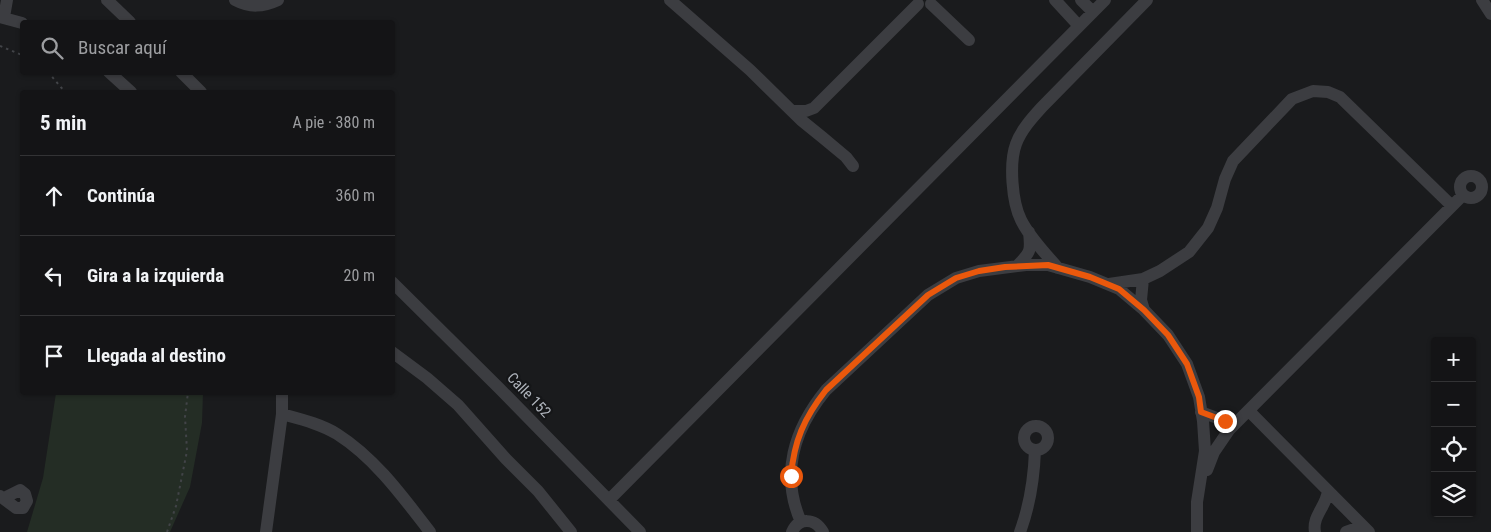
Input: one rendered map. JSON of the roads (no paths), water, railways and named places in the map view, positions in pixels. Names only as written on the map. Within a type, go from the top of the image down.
[{"type":"street","points":[[7,0],[2,17],[20,22]]},
{"type":"street","points":[[107,0],[128,20]]},
{"type":"street","points":[[235,0],[247,6],[266,6],[278,0]]},
{"type":"street","points":[[670,0],[750,70],[792,111],[846,157],[853,166]]},
{"type":"street","points":[[1054,0],[1079,26]]},
{"type":"street","points":[[1081,0],[1093,12]]},
{"type":"street","points":[[609,500],[1106,0]]},
{"type":"street","points":[[1058,268],[1020,219],[1014,196],[1012,172],[1016,145],[1026,125],[1042,107],[1147,0]]},
{"type":"street","points":[[1482,0],[1491,14]]},
{"type":"street","points":[[792,111],[806,111],[814,108],[925,2],[969,40]]},
{"type":"street","points":[[112,75],[129,90]]},
{"type":"street","points":[[184,75],[199,90]]},
{"type":"street","points":[[1107,284],[1144,279],[1189,252],[1208,228],[1217,208],[1225,179],[1234,161],[1292,99],[1313,91],[1328,92],[1340,97],[1452,206]]},
{"type":"street","points":[[814,108],[815,130]]},
{"type":"street","points":[[1200,486],[1214,452],[1229,430],[1463,195]]},
{"type":"street","points":[[1018,265],[1029,255],[1029,232]]},
{"type":"street","points":[[801,522],[792,494],[792,457],[804,423],[813,406],[826,390],[928,295],[956,278],[979,271],[1018,265],[1048,265],[1090,277],[1119,289],[1144,310],[1168,335],[1187,364],[1199,397],[1205,451],[1196,519],[1197,532]]},
{"type":"street","points":[[1144,279],[1141,300],[1144,310]]},
{"type":"street","name":"Calle 152","points":[[395,285],[640,532]]},
{"type":"street","points":[[395,354],[428,378],[458,405],[506,459],[538,491],[571,532]]},
{"type":"street","points":[[266,532],[282,414],[282,395]]},
{"type":"street","points":[[1249,411],[1366,529]]},
{"type":"street","points":[[1201,412],[1225,421],[1237,422]]},
{"type":"street","points":[[282,414],[335,433],[355,447],[381,472],[430,532]]},
{"type":"street","points":[[1020,532],[1028,512],[1035,450]]},
{"type":"street","points":[[1315,532],[1316,515],[1324,505],[1328,491]]},
{"type":"street","points":[[792,532],[793,528],[801,522],[813,522],[823,532]]},
{"type":"street","points":[[1346,532],[1366,529]]}]
